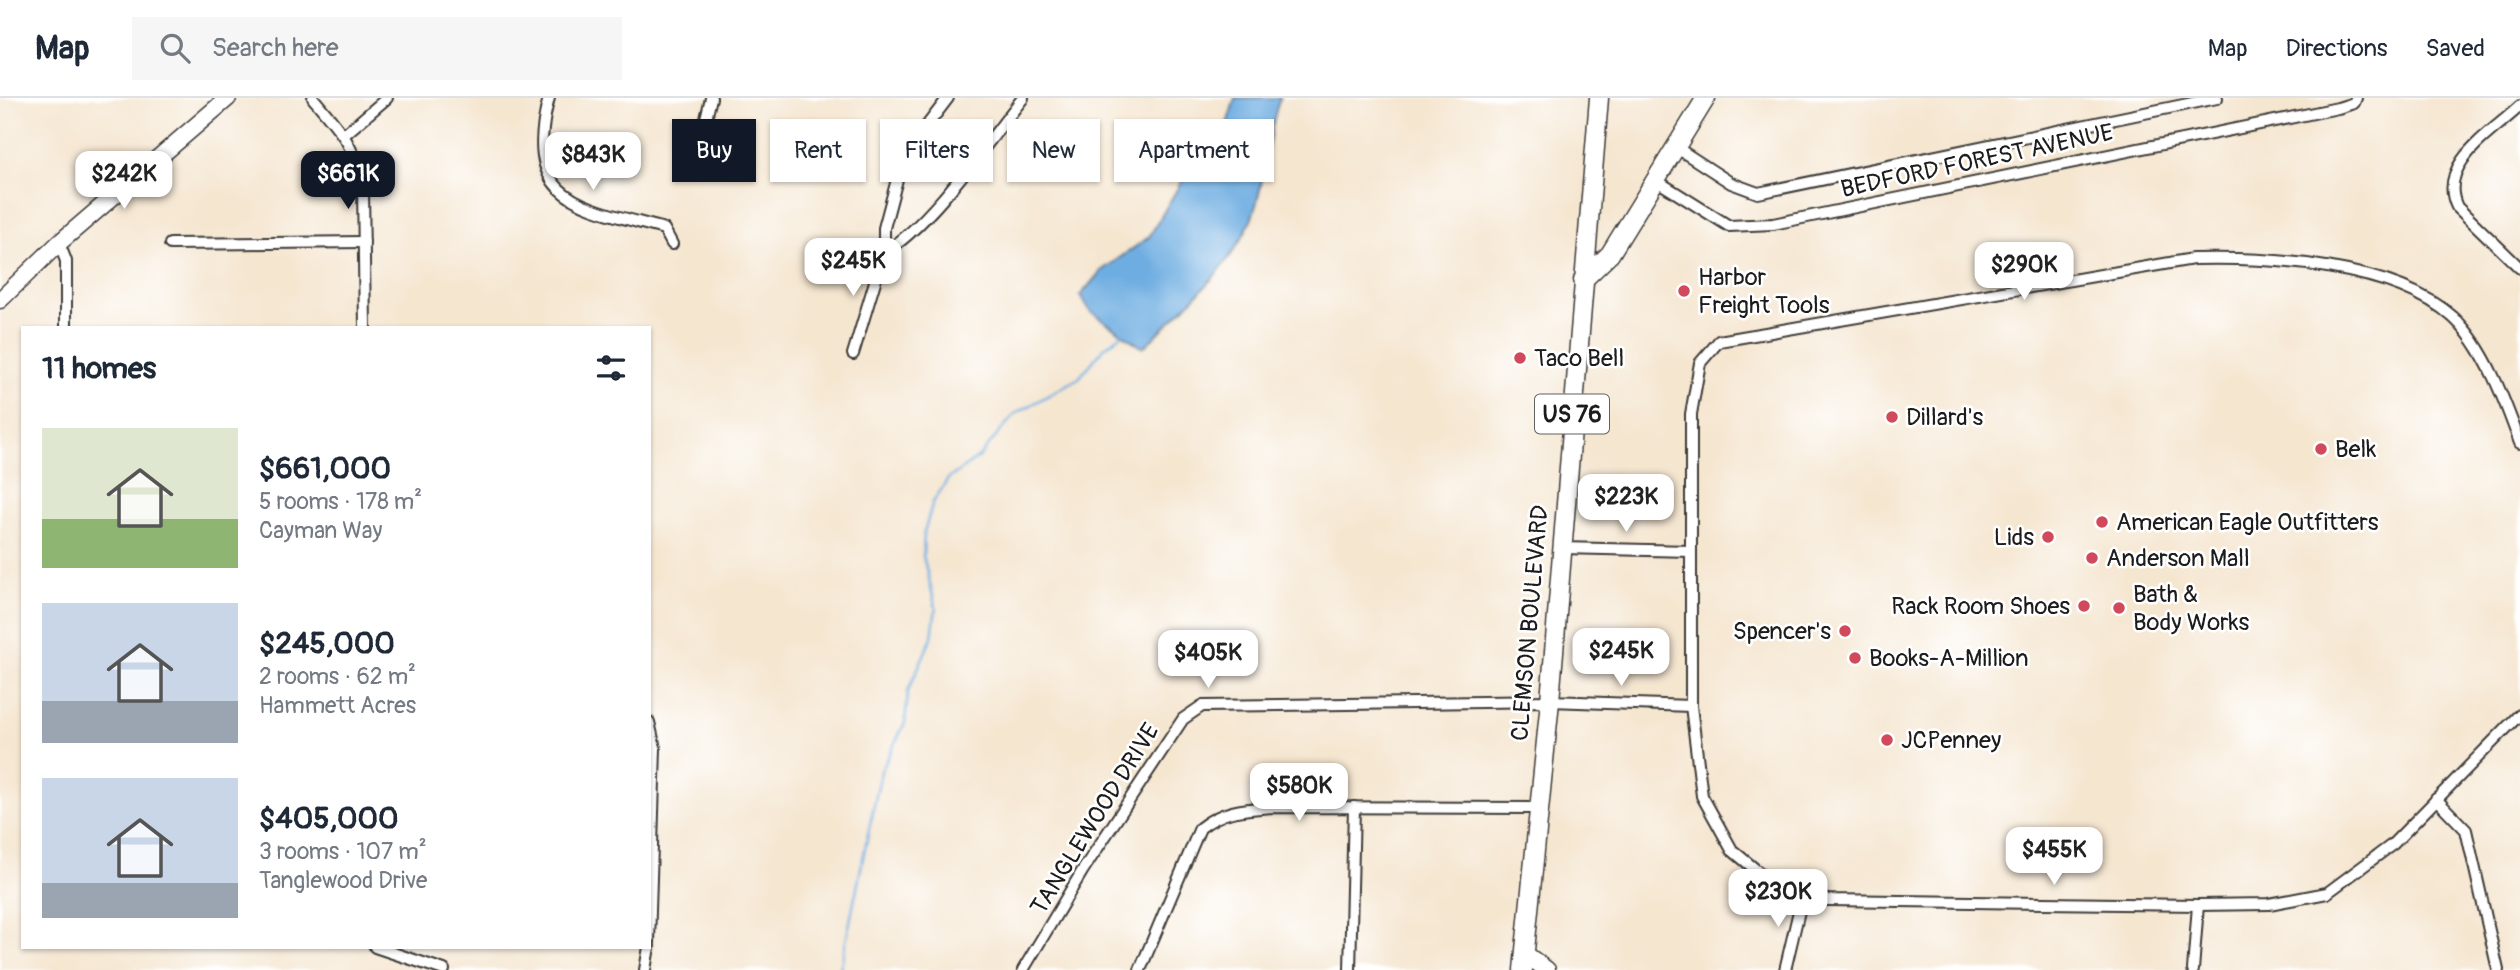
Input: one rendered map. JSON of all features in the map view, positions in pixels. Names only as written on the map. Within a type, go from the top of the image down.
[{"type":"main road","name":"CLEMSON BOULEVARD","points":[[1523,961],[1550,701],[1599,98]]},
{"type":"main road","points":[[1583,280],[1610,254],[1706,98]]},
{"type":"street","points":[[0,300],[59,243],[228,98]]},
{"type":"street","points":[[313,98],[352,146],[363,189],[365,326]]},
{"type":"street","points":[[344,135],[387,98]]},
{"type":"street","points":[[549,98],[540,146],[542,160],[555,185],[585,206],[664,229],[672,244]]},
{"type":"street","points":[[706,119],[711,98]]},
{"type":"street","points":[[853,354],[884,253],[884,228],[903,158],[948,98]]},
{"type":"street","points":[[884,253],[928,214],[1023,98]]},
{"type":"street","name":"BEDFORD FOREST AVENUE","points":[[1674,146],[1731,183],[1758,193],[2217,98]]},
{"type":"street","name":"BEDFORD FOREST AVENUE","points":[[1654,179],[1729,226],[1773,224],[2338,108],[2354,103],[2356,98]]},
{"type":"street","points":[[2520,106],[2460,162],[2452,183],[2452,197],[2457,207],[2520,268]]},
{"type":"street","points":[[170,244],[364,242]]},
{"type":"street","points":[[59,243],[66,261],[66,326]]},
{"type":"street","points":[[2520,443],[2484,360],[2454,318],[2421,297],[2367,276],[2318,265],[2231,258],[2193,259],[1719,341],[1700,363],[1691,414],[1690,551],[1691,706],[1702,796],[1732,850],[1779,889],[1828,900],[2198,905],[2269,904],[2326,894],[2393,844],[2520,714]]},
{"type":"street","points":[[1561,548],[1690,551]]},
{"type":"street","name":"TANGLEWOOD DRIVE","points":[[1023,970],[1083,870],[1183,719],[1202,706],[1334,702],[1550,701],[1691,706]]},
{"type":"street","points":[[651,731],[655,748],[651,839]]},
{"type":"street","points":[[2437,799],[2466,830],[2498,970]]},
{"type":"street","points":[[1350,970],[1354,807]]},
{"type":"street","points":[[1140,970],[1200,828],[1212,818],[1234,809],[1539,808]]},
{"type":"street","points":[[1785,970],[1802,894]]},
{"type":"street","points":[[2193,970],[2198,905]]},
{"type":"street","points":[[380,949],[444,970]]},
{"type":"street","points":[[645,970],[648,949]]},
{"type":"street","points":[[1523,961],[1547,970]]},
{"type":"water","points":[[1235,98],[1280,98],[1274,120],[1229,119]]},
{"type":"water","points":[[1181,182],[1261,182],[1249,224],[1225,263],[1143,348],[1090,311],[1080,296],[1101,271],[1149,237]]},
{"type":"waterway","points":[[840,970],[881,771],[905,723],[908,691],[932,637],[936,608],[923,556],[924,532],[933,502],[948,479],[979,457],[1015,414],[1079,378],[1104,348],[1122,334]]},
{"type":"place","name":"Harbor Freight Tools","points":[[1684,291]]},
{"type":"place","name":"Taco Bell","points":[[1520,358]]},
{"type":"place","name":"Dillard's","points":[[1892,417]]},
{"type":"place","name":"Belk","points":[[2321,449]]},
{"type":"place","name":"American Eagle Outfitters","points":[[2102,522]]},
{"type":"place","name":"Lids","points":[[2048,537]]},
{"type":"place","name":"Anderson Mall","points":[[2092,558]]},
{"type":"place","name":"Rack Room Shoes","points":[[2084,606]]},
{"type":"place","name":"Bath & Body Works","points":[[2119,608]]},
{"type":"place","name":"Spencer's","points":[[1845,631]]},
{"type":"place","name":"Books-A-Million","points":[[1855,658]]},
{"type":"place","name":"JCPenney","points":[[1887,740]]}]
